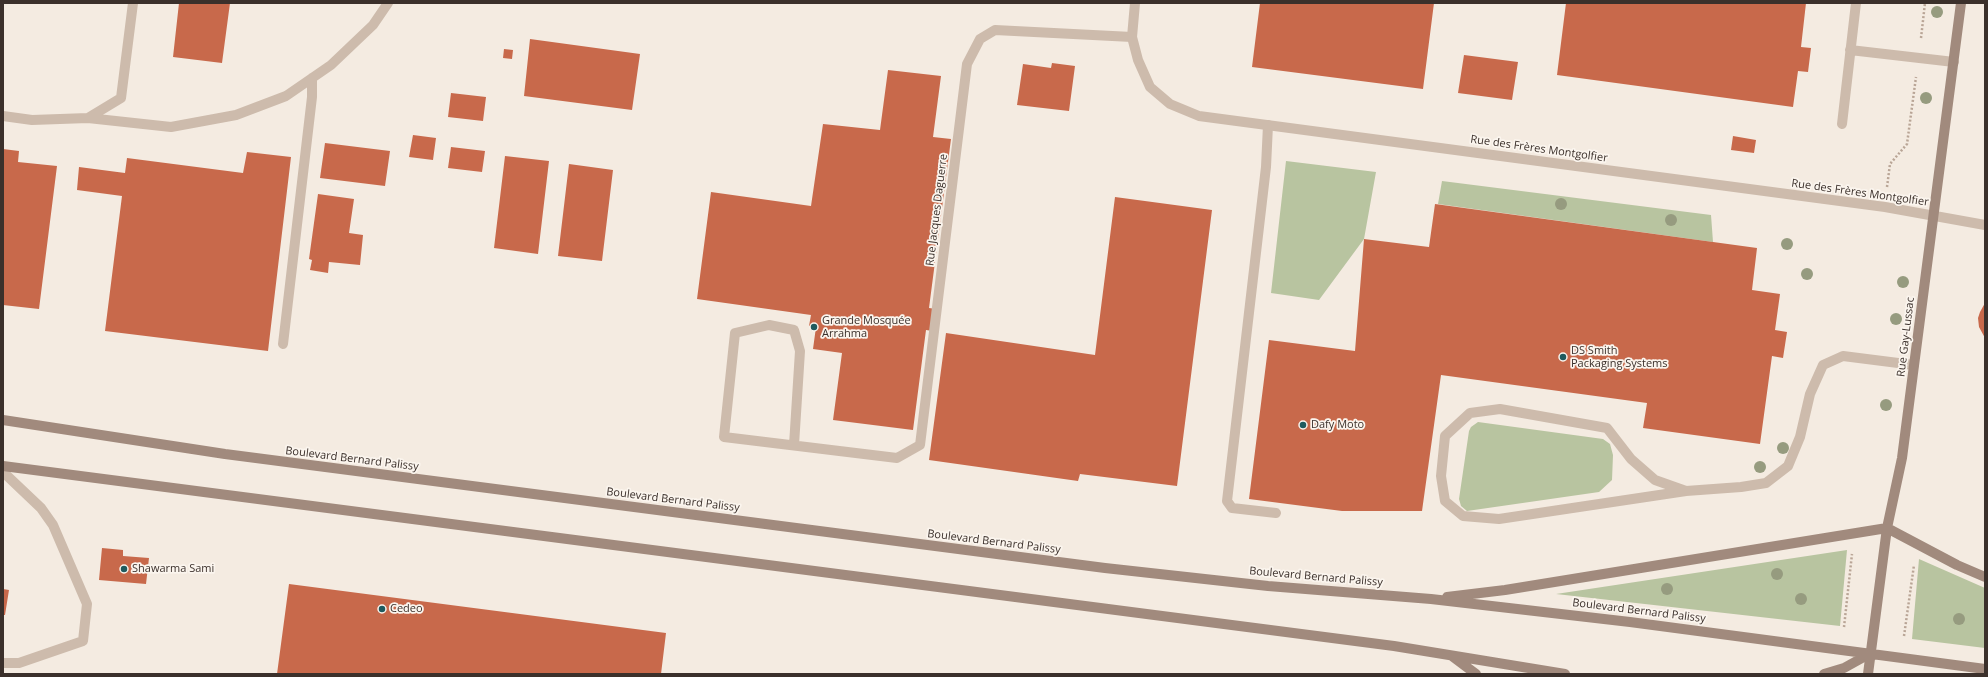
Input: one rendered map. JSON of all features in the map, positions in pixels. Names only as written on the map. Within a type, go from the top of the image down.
[{"type":"main road","name":"Rue Gay-Lussac","points":[[1868,674],[1887,528],[1902,458],[1961,3]]},
{"type":"main road","name":"Boulevard Bernard Palissy","points":[[3,420],[225,454],[1105,568],[1268,586],[1431,599],[1630,622],[1985,669]]},
{"type":"main road","points":[[3,466],[1394,646],[1565,674]]},
{"type":"main road","points":[[1431,599],[1520,587],[1887,528],[1958,566],[1985,577]]},
{"type":"main road","points":[[1824,674],[1844,668],[1871,653]]},
{"type":"main road","points":[[1450,655],[1476,674]]},
{"type":"street","points":[[88,118],[121,98],[133,3]]},
{"type":"street","points":[[3,116],[32,120],[88,118],[171,127],[236,115],[286,96],[332,65],[373,25],[388,3]]},
{"type":"street","points":[[1132,37],[1135,3]]},
{"type":"street","points":[[1842,124],[1856,3]]},
{"type":"street","name":"Rue Jacques Daguerre","points":[[794,446],[800,351],[794,330],[769,325],[735,333],[724,437],[794,446],[897,458],[920,445],[968,64],[980,39],[995,30],[1132,37]]},
{"type":"street","name":"Rue des Frères Montgolfier","points":[[1132,37],[1138,60],[1150,87],[1170,104],[1199,116],[1885,207],[1985,225]]},
{"type":"street","points":[[1850,50],[1954,62]]},
{"type":"street","points":[[282,344],[312,97],[312,78]]},
{"type":"street","points":[[1268,125],[1266,167],[1227,501],[1232,508],[1276,513]]},
{"type":"street","points":[[1686,491],[1655,480],[1631,458],[1607,428],[1500,409],[1470,413],[1445,436],[1441,476],[1446,501],[1463,516],[1499,519],[1686,491],[1740,487],[1766,483],[1788,466],[1800,437],[1810,394],[1824,365],[1843,356],[1914,365]]},
{"type":"street","points":[[3,472],[42,508],[52,525],[87,604],[83,641],[19,663],[3,664]]},
{"type":"path","points":[[1885,207],[1890,164],[1904,148],[1908,138],[1925,3]]},
{"type":"path","points":[[1844,627],[1854,534]]},
{"type":"path","points":[[1904,636],[1917,543]]},
{"type":"green space","points":[[1286,161],[1376,172],[1364,239],[1319,300],[1271,293]]},
{"type":"green space","points":[[1442,181],[1711,215],[1713,242],[1438,204]]},
{"type":"green space","points":[[1478,422],[1603,439],[1610,444],[1613,455],[1612,480],[1599,492],[1467,511],[1461,506],[1459,499],[1469,431],[1471,427]]},
{"type":"green space","points":[[1847,550],[1840,626],[1556,594]]},
{"type":"green space","points":[[1919,559],[1985,588],[1985,648],[1912,639]]},
{"type":"building","points":[[179,3],[230,3],[222,63],[173,57]]},
{"type":"building","points":[[1260,3],[1434,3],[1423,89],[1252,67]]},
{"type":"building","points":[[1566,3],[1806,3],[1801,47],[1811,48],[1808,72],[1798,71],[1793,107],[1557,75]]},
{"type":"building","points":[[530,39],[640,54],[632,110],[524,96]]},
{"type":"building","points":[[504,49],[513,50],[512,59],[503,58]]},
{"type":"building","points":[[1464,55],[1518,62],[1512,100],[1458,93]]},
{"type":"building","points":[[1052,63],[1075,66],[1069,111],[1017,105],[1023,64],[1051,68]]},
{"type":"building","points":[[888,70],[941,76],[933,137],[951,139],[929,308],[936,309],[933,331],[926,330],[913,430],[833,420],[842,353],[813,349],[816,327],[809,326],[811,315],[697,299],[711,192],[811,206],[823,124],[880,130]]},
{"type":"building","points":[[451,93],[486,97],[483,121],[448,117]]},
{"type":"building","points":[[413,135],[436,138],[433,160],[409,157]]},
{"type":"building","points":[[1733,136],[1756,140],[1754,153],[1731,150]]},
{"type":"building","points":[[325,143],[390,151],[385,186],[320,178]]},
{"type":"building","points":[[451,147],[485,151],[482,172],[448,168]]},
{"type":"building","points":[[3,149],[19,151],[18,162],[57,166],[39,309],[3,305]]},
{"type":"building","points":[[247,152],[291,157],[268,351],[105,331],[122,196],[77,190],[79,167],[125,173],[127,158],[243,173]]},
{"type":"building","points":[[505,156],[549,161],[538,254],[494,248]]},
{"type":"building","points":[[569,164],[613,170],[602,261],[558,256]]},
{"type":"building","points":[[318,194],[354,199],[349,233],[363,235],[360,265],[329,262],[328,273],[310,270],[312,260],[309,259]]},
{"type":"building","points":[[1115,197],[1212,210],[1177,486],[1080,474],[1078,481],[929,460],[946,333],[1095,355]]},
{"type":"building","name":"DS Smith Packaging Systems","points":[[1435,204],[1757,248],[1752,290],[1780,294],[1775,330],[1787,332],[1783,358],[1772,356],[1760,444],[1643,428],[1647,403],[1441,375],[1422,511],[1342,511],[1249,499],[1269,340],[1355,351],[1364,239],[1429,247]]},
{"type":"building","points":[[1985,303],[1985,338],[1979,327],[1978,318]]},
{"type":"building","name":"Shawarma Sami","points":[[102,548],[123,550],[123,556],[149,558],[146,584],[99,580]]},
{"type":"building","name":"Cedeo","points":[[289,584],[666,633],[661,674],[277,674]]},
{"type":"building","points":[[3,589],[9,590],[5,615],[3,615]]},
{"type":"place","name":"Grande Mosquée Arrahma","points":[[814,327]]},
{"type":"place","name":"DS Smith Packaging Systems","points":[[1563,357]]},
{"type":"place","name":"Dafy Moto","points":[[1303,425]]},
{"type":"place","name":"Shawarma Sami","points":[[124,569]]},
{"type":"place","name":"Cedeo","points":[[382,609]]}]
